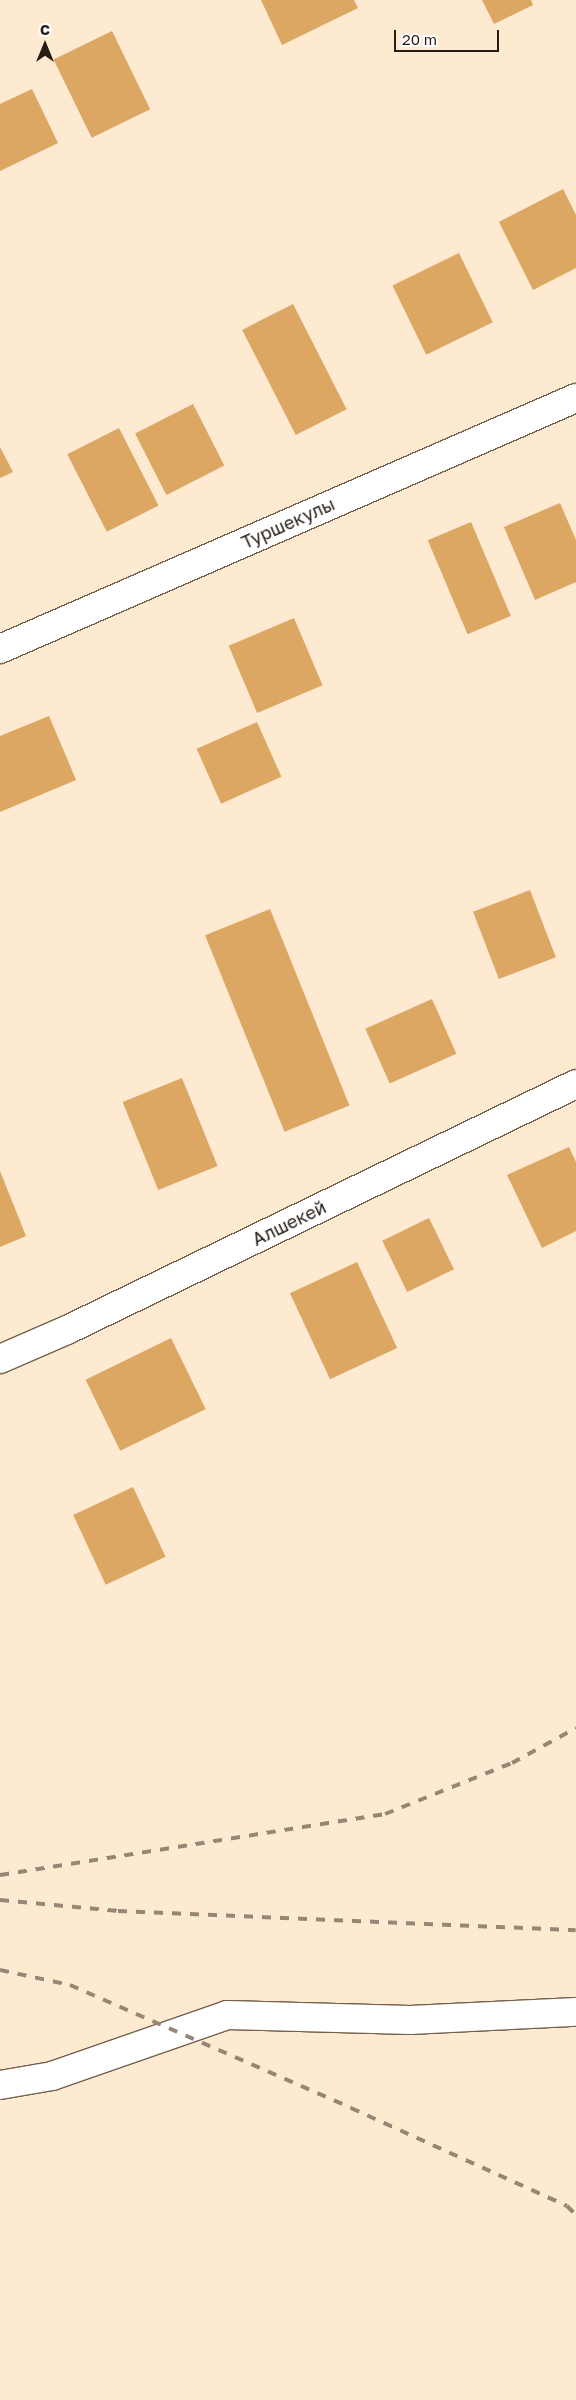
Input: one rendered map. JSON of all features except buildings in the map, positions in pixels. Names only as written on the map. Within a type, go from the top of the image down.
[{"type":"street","name":"Туршекулы","points":[[0,649],[576,398]]},
{"type":"street","name":"Алшекей","points":[[0,1359],[76,1326],[576,1084]]},
{"type":"street","points":[[0,2085],[52,2076],[227,2015],[410,2020],[576,2012]]},
{"type":"railway","points":[[0,1875],[385,1814],[512,1763],[576,1728]]},
{"type":"railway","points":[[0,1900],[118,1911],[576,1930]]},
{"type":"railway","points":[[0,1970],[70,1985],[351,2108],[567,2206],[576,2215]]}]
